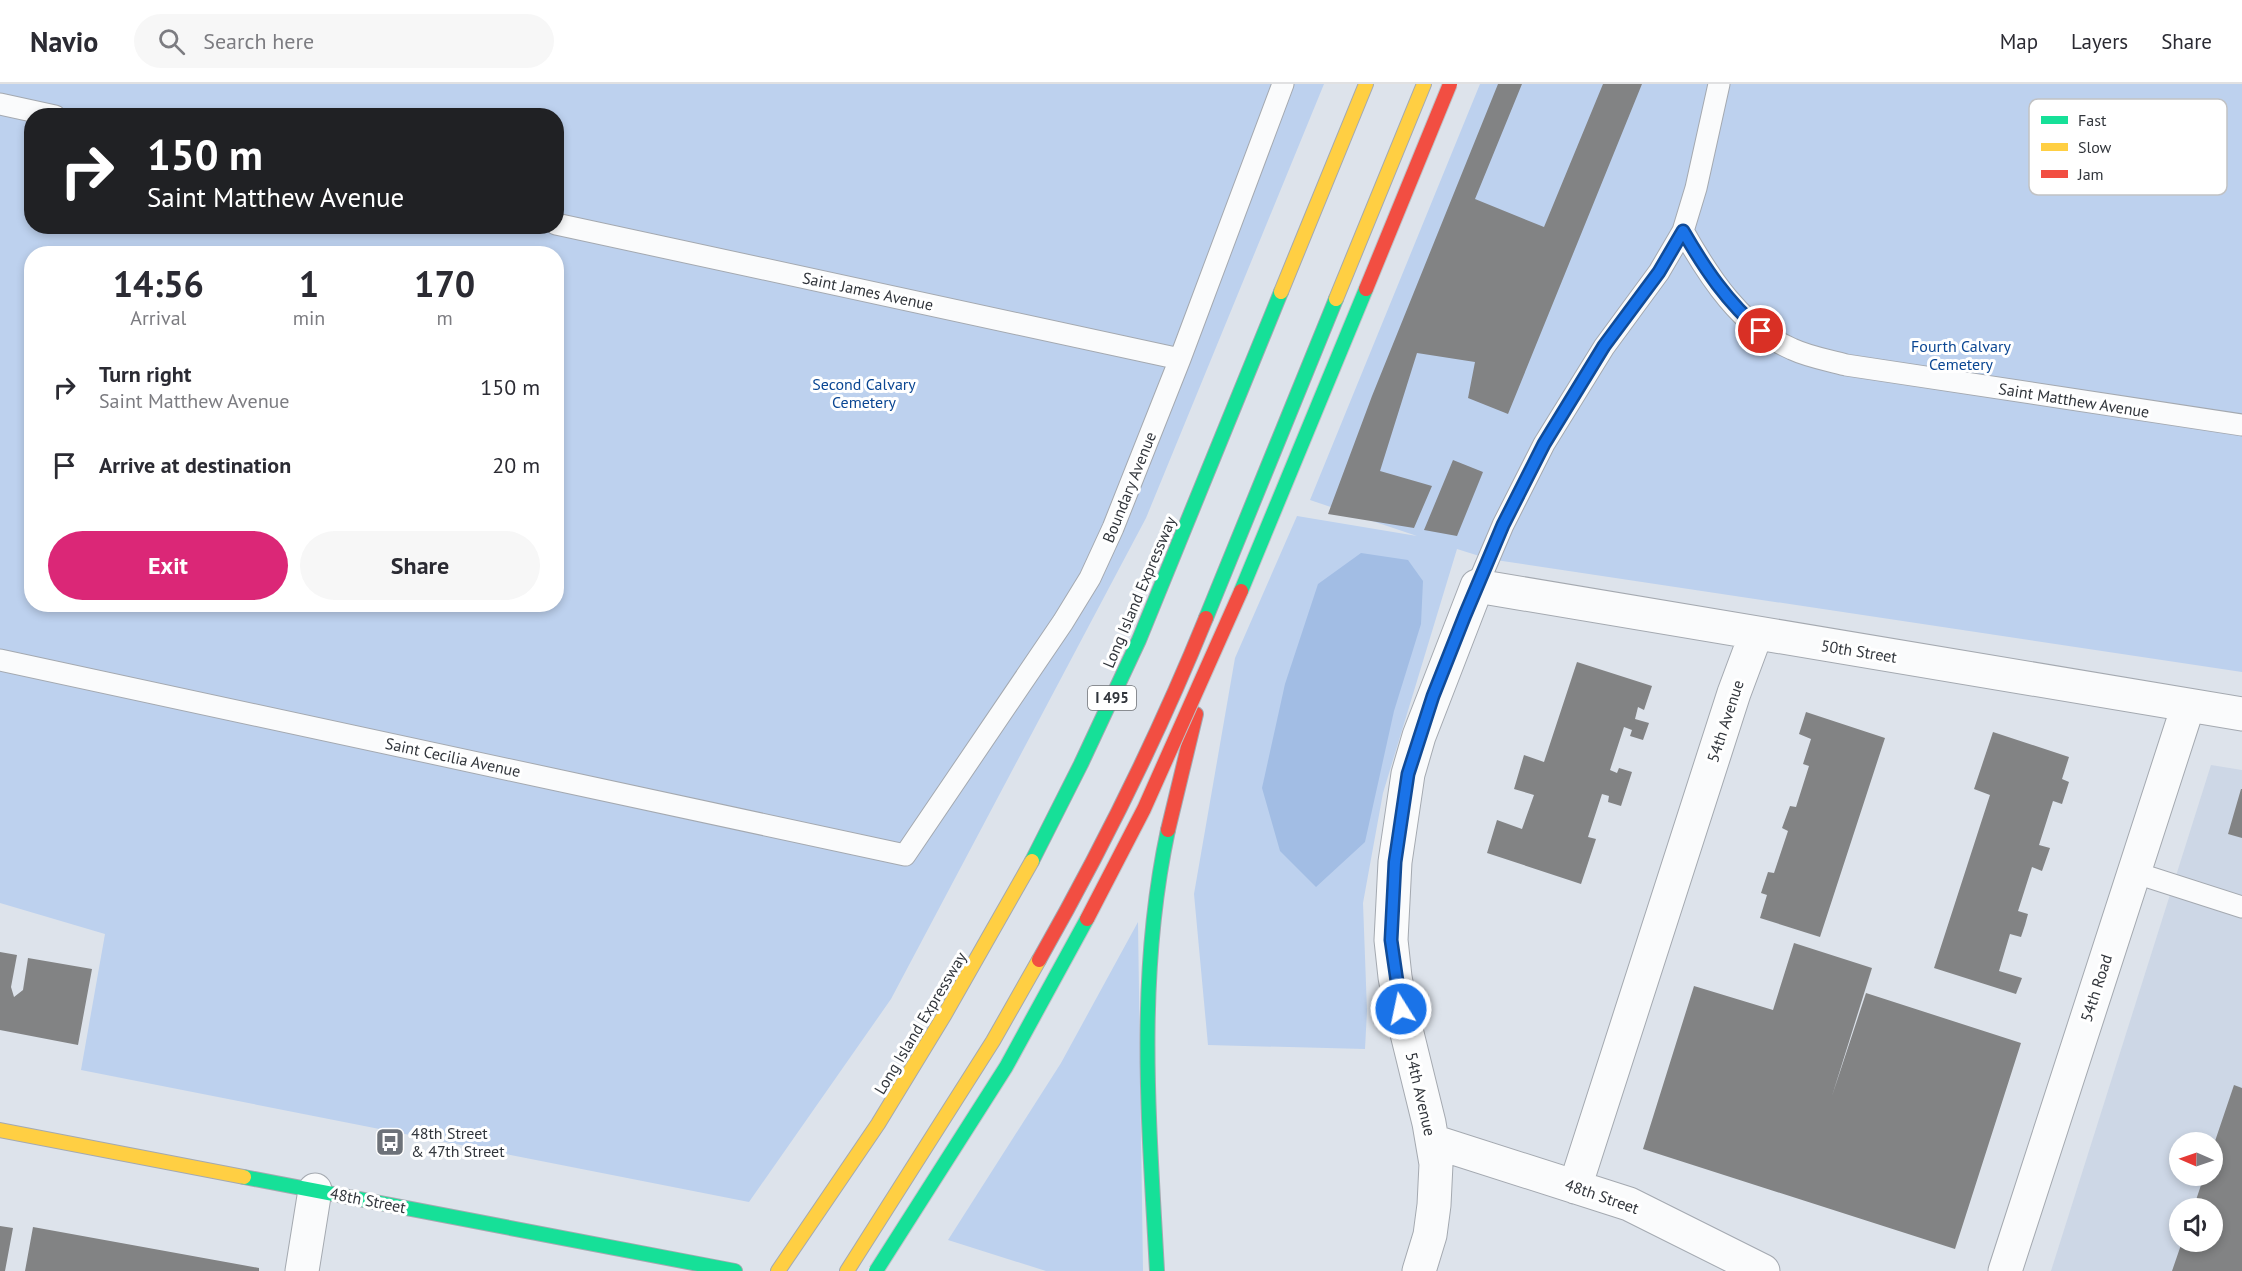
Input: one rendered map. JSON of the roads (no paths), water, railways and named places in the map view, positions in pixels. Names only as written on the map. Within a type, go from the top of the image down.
[{"type":"main road","name":"Long Island Expressway","points":[[778,1271],[878,1124],[945,1014],[1019,887],[1081,764],[1139,640],[1366,84]]},
{"type":"main road","points":[[847,1271],[993,1041],[1065,914],[1124,801],[1183,675],[1424,84]]},
{"type":"main road","points":[[876,1271],[1006,1067],[1144,810],[1261,546],[1450,84]]},
{"type":"main road","points":[[1157,1271],[1148,1067],[1150,936],[1166,841],[1236,546]]},
{"type":"main road","name":"48th Street","points":[[0,1130],[735,1271]]},
{"type":"street","name":"50th Street","points":[[1477,586],[2242,714]]},
{"type":"street","name":"54th Avenue","points":[[1419,1271],[1430,1234],[1436,1196],[1436,1164],[1395,976],[1391,940],[1394,883],[1408,774],[1433,696],[1477,586]]},
{"type":"street","name":"54th Avenue","points":[[1575,1187],[1734,693],[1756,634]]},
{"type":"street","name":"54th Road","points":[[2005,1271],[2188,706]]},
{"type":"street","name":"48th Street","points":[[1432,1141],[1629,1203],[1763,1271]]},
{"type":"street","points":[[302,1271],[315,1190]]},
{"type":"lane","name":"Boundary Avenue","points":[[905,855],[1064,622],[1090,578],[1113,528],[1180,359],[1283,84]]},
{"type":"lane","points":[[1683,231],[1696,188],[1719,84]]},
{"type":"lane","points":[[0,104],[24,109]]},
{"type":"lane","name":"Saint James Avenue","points":[[564,226],[1180,359]]},
{"type":"lane","name":"Saint Matthew Avenue","points":[[1683,231],[1701,262],[1732,304],[1761,331],[1792,350],[1846,365],[2242,425]]},
{"type":"lane","name":"54th Avenue","points":[[1477,586],[1503,525],[1544,444],[1604,346],[1665,263],[1683,231]]},
{"type":"lane","name":"Saint Cecilia Avenue","points":[[0,660],[905,855]]},
{"type":"lane","points":[[2133,872],[2242,908]]},
{"type":"place","name":"48th Street & 47th Street","points":[[390,1142]]},
{"type":"park label","name":"Fourth Calvary Cemetery","points":[[1961,355]]},
{"type":"park label","name":"Second Calvary Cemetery","points":[[864,393]]}]
